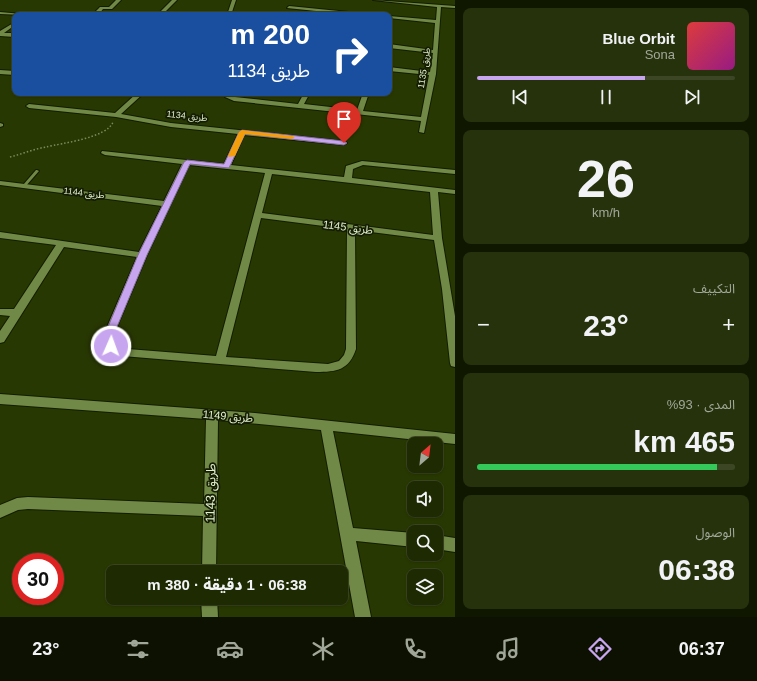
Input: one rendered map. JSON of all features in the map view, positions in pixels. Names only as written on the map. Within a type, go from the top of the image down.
[{"type":"street","points":[[98,12],[102,8],[110,8],[119,0]]},
{"type":"street","points":[[162,12],[175,0]]},
{"type":"street","points":[[230,12],[234,0]]},
{"type":"street","points":[[287,0],[288,9],[325,12]]},
{"type":"street","points":[[375,0],[455,7]]},
{"type":"street","name":"طريق 1135","points":[[422,132],[436,52],[439,6]]},
{"type":"street","points":[[0,13],[12,14]]},
{"type":"street","points":[[392,19],[438,22]]},
{"type":"street","points":[[0,34],[12,25]]},
{"type":"street","points":[[0,34],[12,35]]},
{"type":"street","points":[[392,46],[436,52]]},
{"type":"street","points":[[392,69],[433,74]]},
{"type":"street","points":[[0,72],[12,73]]},
{"type":"street","points":[[116,115],[138,96]]},
{"type":"street","points":[[228,96],[238,100],[425,119]]},
{"type":"street","points":[[300,107],[306,96]]},
{"type":"street","points":[[359,112],[365,96]]},
{"type":"street","name":"طريق 1134","points":[[29,106],[116,115],[164,124],[344,143]]},
{"type":"street","points":[[227,166],[242,132]]},
{"type":"street","points":[[105,153],[455,192]]},
{"type":"street","points":[[187,162],[142,255],[109,334],[111,346],[126,353],[316,368],[329,368],[342,365],[348,358],[351,349],[351,227]]},
{"type":"street","points":[[348,179],[349,168],[362,163],[455,172]]},
{"type":"street","points":[[220,361],[269,171]]},
{"type":"street","name":"طريق 1144","points":[[0,183],[168,204]]},
{"type":"street","points":[[434,189],[438,238],[451,290],[455,357]]},
{"type":"street","name":"طريق 1145","points":[[258,215],[438,238]]},
{"type":"street","points":[[0,236],[142,255]]},
{"type":"street","points":[[0,339],[61,244]]},
{"type":"street","points":[[0,312],[16,313]]},
{"type":"street","name":"طريق 1149","points":[[0,399],[326,425],[455,439]]},
{"type":"street","name":"طريق 1143","points":[[209,565],[212,415]]},
{"type":"street","points":[[326,425],[363,617]]},
{"type":"street","points":[[0,512],[17,504],[28,503],[209,510]]},
{"type":"street","points":[[347,534],[407,539]]},
{"type":"street","points":[[443,543],[455,545]]},
{"type":"street","points":[[209,605],[210,617]]},
{"type":"lane","points":[[24,186],[37,171]]},
{"type":"path","points":[[10,157],[101,133],[111,127],[116,115]]},
{"type":"slow traffic","points":[[231,156],[242,132],[292,137]]},
{"type":"route","points":[[111,346],[109,334],[142,255],[187,162],[227,166],[242,132],[344,143]]}]
